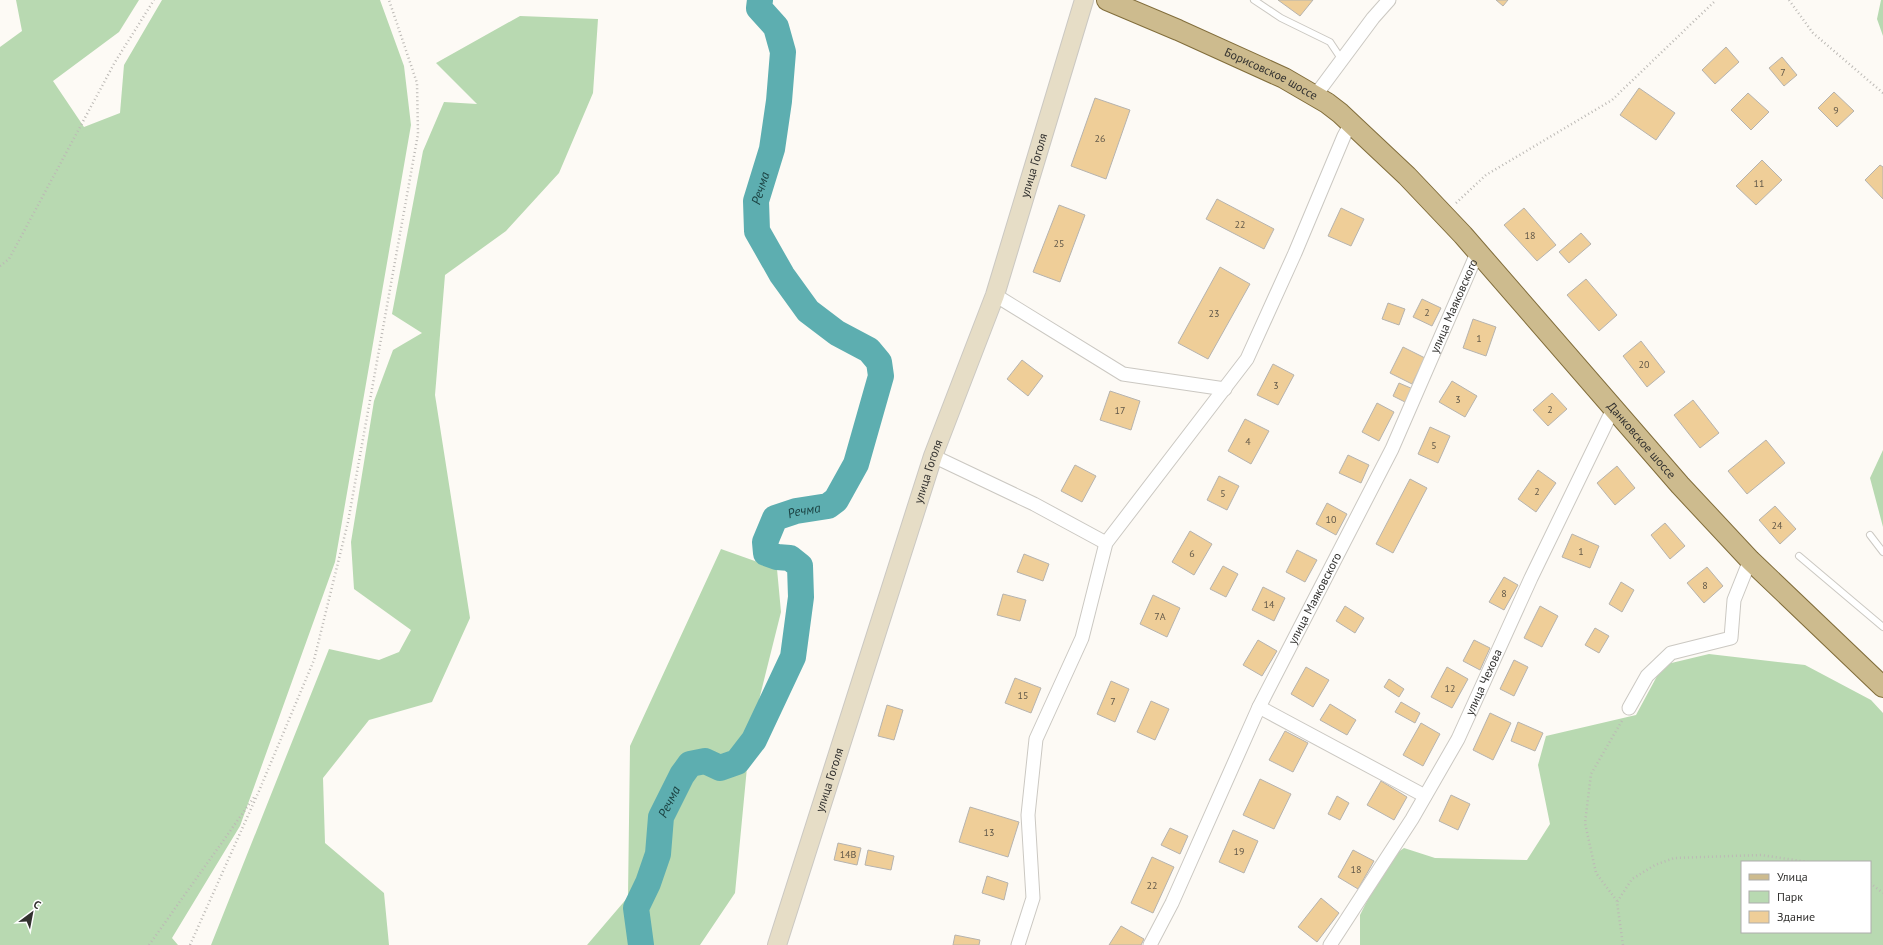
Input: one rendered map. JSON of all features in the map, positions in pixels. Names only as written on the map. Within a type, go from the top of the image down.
[{"type":"main road","name":"Борисовское шоссе","points":[[1107,0],[1178,30],[1277,75],[1316,96],[1351,123],[1412,183]]},
{"type":"main road","name":"Данковское шоссе","points":[[1412,183],[1444,214],[1478,251],[1680,485],[1750,560],[1883,687]]},
{"type":"street","name":"улица Гоголя","points":[[777,945],[933,456],[995,294],[1084,0]]},
{"type":"street","points":[[1316,96],[1373,18],[1389,0]]},
{"type":"street","points":[[1018,945],[1033,898],[1028,815],[1036,739],[1082,638],[1106,543],[1247,359],[1351,123]]},
{"type":"street","name":"улица Маяковского","points":[[1150,945],[1172,903],[1259,707],[1392,449],[1478,251]]},
{"type":"street","points":[[995,294],[1123,374],[1225,389]]},
{"type":"street","name":"улица Чехова","points":[[1330,945],[1412,819],[1458,739],[1531,578],[1614,407]]},
{"type":"street","points":[[933,456],[1034,504],[1106,543]]},
{"type":"street","points":[[1629,708],[1647,676],[1671,653],[1731,638],[1734,600],[1750,560]]},
{"type":"street","points":[[1259,707],[1425,796]]},
{"type":"lane","points":[[1254,0],[1281,18],[1330,42],[1342,60]]},
{"type":"lane","points":[[1870,535],[1883,552]]},
{"type":"lane","points":[[1799,556],[1883,627]]},
{"type":"path","points":[[0,266],[9,259],[115,62],[154,0]]},
{"type":"path","points":[[190,945],[259,791],[314,660],[348,522],[418,134],[417,83],[389,0]]},
{"type":"path","points":[[1444,214],[1486,175],[1612,100],[1716,0]]},
{"type":"path","points":[[1789,0],[1813,33],[1883,93]]},
{"type":"path","points":[[1624,945],[1617,902],[1596,873],[1585,822],[1591,774],[1629,708]]},
{"type":"path","points":[[149,945],[259,791]]},
{"type":"path","points":[[1617,902],[1632,879],[1655,865],[1674,858],[1761,855],[1801,861]]},
{"type":"path","points":[[1871,884],[1883,893]]},
{"type":"green space","points":[[16,0],[139,0],[119,32],[53,81],[84,127],[120,113],[124,65],[162,0],[380,0],[404,66],[411,125],[335,562],[240,826],[172,938],[178,945],[0,945],[0,47],[22,31]]},
{"type":"green space","points":[[1881,0],[1883,0],[1883,36],[1877,19]]},
{"type":"green space","points":[[520,16],[598,19],[593,93],[559,173],[506,231],[445,275],[435,395],[470,618],[432,702],[369,720],[323,778],[325,843],[384,893],[389,945],[211,945],[329,649],[379,660],[399,652],[411,630],[354,589],[351,542],[374,401],[393,350],[422,333],[392,314],[423,151],[444,102],[477,104],[436,63]]},
{"type":"green space","points":[[1883,450],[1883,527],[1870,478]]},
{"type":"green space","points":[[721,549],[777,569],[781,612],[750,736],[735,893],[700,945],[587,945],[628,897],[630,746]]},
{"type":"green space","points":[[1709,654],[1805,665],[1871,700],[1883,713],[1883,945],[1360,945],[1360,915],[1388,859],[1404,848],[1435,858],[1527,860],[1550,824],[1538,765],[1546,736],[1636,715],[1663,665]]},
{"type":"building","points":[[1278,0],[1313,0],[1300,16]]},
{"type":"building","points":[[1496,0],[1508,0],[1503,6]]},
{"type":"building","points":[[1726,47],[1739,62],[1715,84],[1702,70]]},
{"type":"building","points":[[1782,57],[1797,75],[1784,86],[1769,68]]},
{"type":"building","points":[[1639,88],[1675,113],[1656,140],[1620,115]]},
{"type":"building","points":[[1834,92],[1854,111],[1837,127],[1818,108]]},
{"type":"building","points":[[1748,93],[1769,112],[1751,130],[1731,110]]},
{"type":"building","points":[[1095,98],[1130,110],[1106,179],[1071,166]]},
{"type":"building","points":[[1762,160],[1782,180],[1756,205],[1736,186]]},
{"type":"building","points":[[1880,165],[1883,167],[1883,199],[1865,180]]},
{"type":"building","points":[[1217,199],[1274,229],[1264,249],[1206,219]]},
{"type":"building","points":[[1059,205],[1085,215],[1060,282],[1033,272]]},
{"type":"building","points":[[1341,208],[1364,219],[1351,246],[1328,236]]},
{"type":"building","points":[[1524,208],[1556,245],[1537,261],[1504,225]]},
{"type":"building","points":[[1581,233],[1591,244],[1569,263],[1559,252]]},
{"type":"building","points":[[1220,267],[1250,284],[1208,359],[1178,343]]},
{"type":"building","points":[[1586,279],[1617,315],[1599,331],[1567,295]]},
{"type":"building","points":[[1422,299],[1441,308],[1432,326],[1413,317]]},
{"type":"building","points":[[1388,303],[1405,309],[1399,325],[1382,319]]},
{"type":"building","points":[[1473,319],[1496,327],[1486,356],[1463,348]]},
{"type":"building","points":[[1641,341],[1665,372],[1647,387],[1623,356]]},
{"type":"building","points":[[1403,347],[1425,358],[1412,384],[1390,373]]},
{"type":"building","points":[[1022,360],[1043,376],[1028,396],[1007,379]]},
{"type":"building","points":[[1273,364],[1294,375],[1278,405],[1257,395]]},
{"type":"building","points":[[1452,381],[1477,396],[1465,417],[1439,402]]},
{"type":"building","points":[[1399,383],[1413,389],[1407,403],[1393,396]]},
{"type":"building","points":[[1110,391],[1140,401],[1131,430],[1100,420]]},
{"type":"building","points":[[1552,393],[1567,409],[1548,426],[1533,410]]},
{"type":"building","points":[[1693,400],[1719,433],[1700,448],[1674,415]]},
{"type":"building","points":[[1377,403],[1394,412],[1379,441],[1362,432]]},
{"type":"building","points":[[1245,419],[1269,431],[1251,464],[1228,451]]},
{"type":"building","points":[[1430,427],[1450,436],[1438,463],[1418,454]]},
{"type":"building","points":[[1766,440],[1785,463],[1747,494],[1728,471]]},
{"type":"building","points":[[1348,455],[1369,465],[1361,483],[1339,473]]},
{"type":"building","points":[[1075,465],[1096,476],[1082,502],[1061,491]]},
{"type":"building","points":[[1617,466],[1635,488],[1615,505],[1597,483]]},
{"type":"building","points":[[1538,470],[1556,483],[1536,512],[1518,499]]},
{"type":"building","points":[[1219,476],[1239,486],[1227,510],[1207,500]]},
{"type":"building","points":[[1410,479],[1427,488],[1393,553],[1376,544]]},
{"type":"building","points":[[1327,503],[1347,514],[1336,535],[1316,524]]},
{"type":"building","points":[[1775,506],[1796,529],[1780,544],[1759,520]]},
{"type":"building","points":[[1665,523],[1685,546],[1670,559],[1651,535]]},
{"type":"building","points":[[1190,531],[1212,544],[1194,575],[1172,562]]},
{"type":"building","points":[[1572,534],[1599,546],[1590,568],[1562,557]]},
{"type":"building","points":[[1297,550],[1317,560],[1305,582],[1286,572]]},
{"type":"building","points":[[1024,554],[1049,564],[1043,581],[1017,572]]},
{"type":"building","points":[[1223,566],[1238,574],[1226,597],[1210,589]]},
{"type":"building","points":[[1707,567],[1723,586],[1704,603],[1687,583]]},
{"type":"building","points":[[1504,577],[1518,585],[1504,610],[1489,602]]},
{"type":"building","points":[[1621,582],[1634,590],[1622,612],[1609,604]]},
{"type":"building","points":[[1263,587],[1285,598],[1274,621],[1252,610]]},
{"type":"building","points":[[1003,594],[1026,600],[1020,621],[997,615]]},
{"type":"building","points":[[1153,595],[1180,608],[1167,637],[1140,624]]},
{"type":"building","points":[[1345,606],[1364,618],[1355,633],[1336,621]]},
{"type":"building","points":[[1540,606],[1558,616],[1542,647],[1524,638]]},
{"type":"building","points":[[1595,628],[1609,636],[1599,653],[1585,645]]},
{"type":"building","points":[[1258,640],[1277,651],[1262,676],[1243,665]]},
{"type":"building","points":[[1474,640],[1490,648],[1480,670],[1463,661]]},
{"type":"building","points":[[1514,660],[1528,667],[1514,696],[1500,689]]},
{"type":"building","points":[[1306,667],[1329,680],[1313,707],[1291,694]]},
{"type":"building","points":[[1447,667],[1468,679],[1452,708],[1431,697]]},
{"type":"building","points":[[1015,678],[1041,688],[1031,713],[1005,703]]},
{"type":"building","points":[[1389,679],[1404,689],[1399,697],[1384,687]]},
{"type":"building","points":[[1111,681],[1129,689],[1115,722],[1097,714]]},
{"type":"building","points":[[1151,701],[1169,709],[1155,740],[1137,732]]},
{"type":"building","points":[[1401,702],[1420,713],[1415,723],[1395,712]]},
{"type":"building","points":[[1330,704],[1356,720],[1347,735],[1320,720]]},
{"type":"building","points":[[887,705],[903,710],[894,740],[878,736]]},
{"type":"building","points":[[1490,713],[1511,723],[1493,760],[1473,750]]},
{"type":"building","points":[[1518,722],[1543,733],[1535,751],[1511,741]]},
{"type":"building","points":[[1421,723],[1440,734],[1423,766],[1403,755]]},
{"type":"building","points":[[1285,731],[1308,743],[1293,772],[1269,760]]},
{"type":"building","points":[[1260,779],[1291,794],[1274,829],[1243,815]]},
{"type":"building","points":[[1381,781],[1407,797],[1394,820],[1367,805]]},
{"type":"building","points":[[1451,795],[1470,804],[1458,830],[1439,821]]},
{"type":"building","points":[[1337,796],[1349,803],[1340,820],[1328,814]]},
{"type":"building","points":[[970,807],[1019,822],[1008,857],[959,842]]},
{"type":"building","points":[[1170,828],[1188,836],[1180,854],[1161,845]]},
{"type":"building","points":[[1233,830],[1258,841],[1244,873],[1219,862]]},
{"type":"building","points":[[838,843],[861,848],[857,865],[834,860]]},
{"type":"building","points":[[868,850],[894,856],[891,870],[865,865]]},
{"type":"building","points":[[1353,850],[1374,861],[1358,889],[1338,877]]},
{"type":"building","points":[[1152,857],[1174,867],[1153,913],[1131,903]]},
{"type":"building","points":[[987,876],[1008,883],[1004,900],[982,893]]},
{"type":"building","points":[[1321,898],[1339,913],[1317,942],[1298,927]]},
{"type":"building","points":[[1121,926],[1144,939],[1141,945],[1109,945]]},
{"type":"building","points":[[955,935],[980,940],[979,945],[953,945]]},
{"type":"waterway","name":"Речма","points":[[641,945],[636,908],[648,883],[658,854],[661,817],[682,775],[690,764],[705,761],[720,768],[737,762],[754,740],[793,657],[801,597],[800,566],[790,558],[777,557],[766,553],[765,542],[775,518],[796,511],[828,506],[836,500],[856,464],[881,376],[879,362],[869,350],[837,333],[808,311],[782,275],[757,231],[756,201],[772,149],[779,101],[783,52],[776,27],[759,8],[760,0]]}]
